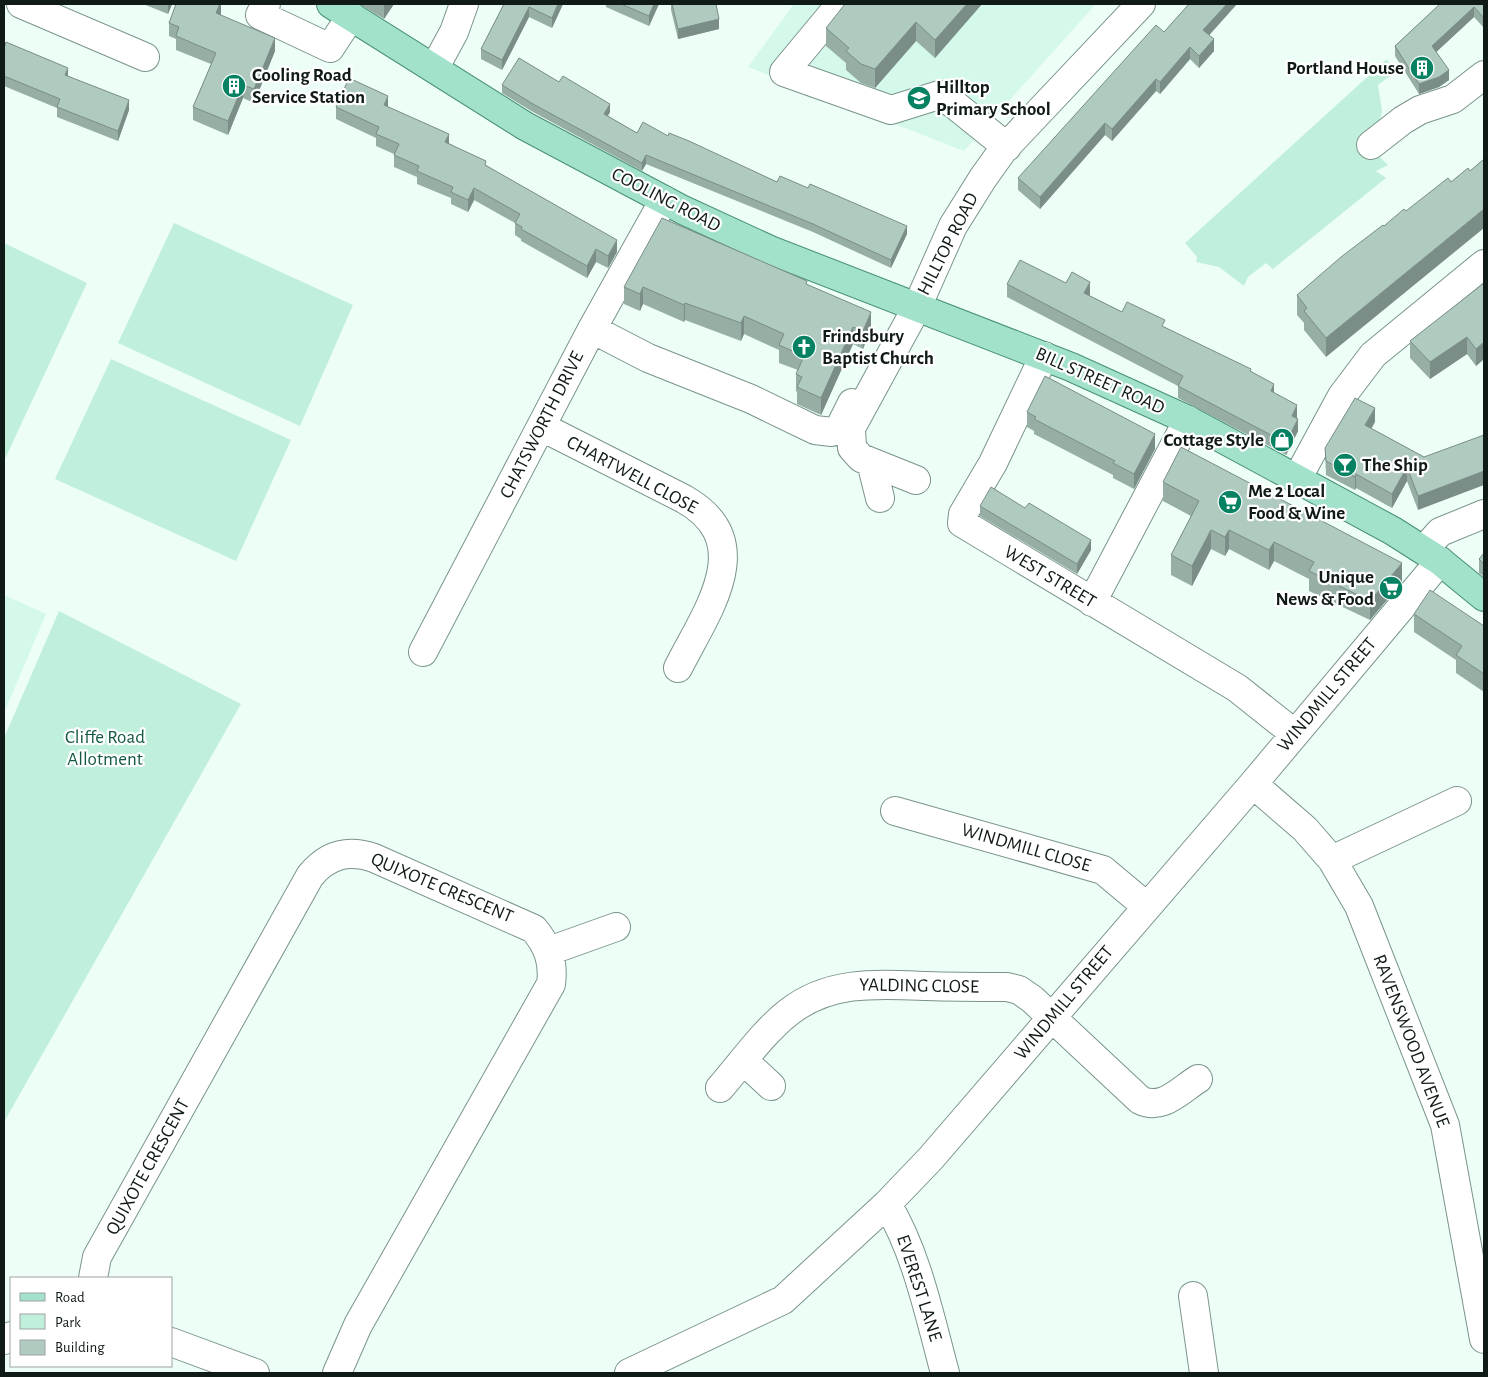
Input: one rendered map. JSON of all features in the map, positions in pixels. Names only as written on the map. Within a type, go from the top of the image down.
[{"type":"main road","name":"COOLING ROAD","points":[[341,10],[525,126],[664,200],[745,240],[1034,352]]},
{"type":"main road","name":"BILL STREET ROAD","points":[[1034,352],[1188,420],[1394,531],[1432,555],[1484,597]]},
{"type":"street","points":[[21,4],[145,57]]},
{"type":"street","points":[[266,4],[260,16],[330,48],[341,10]]},
{"type":"street","points":[[435,68],[454,32],[464,4]]},
{"type":"street","name":"HILLTOP ROAD","points":[[909,304],[982,178],[1006,147],[1142,4]]},
{"type":"street","points":[[833,14],[784,72],[891,110],[939,95],[955,105],[1006,147]]},
{"type":"street","points":[[1371,145],[1420,110],[1453,99],[1484,75]]},
{"type":"street","name":"CHATSWORTH DRIVE","points":[[423,652],[592,329],[664,200]]},
{"type":"street","points":[[1297,479],[1342,396],[1373,354],[1484,264]]},
{"type":"street","points":[[592,329],[648,358],[751,399],[815,430],[832,432],[840,427],[887,328],[909,304]]},
{"type":"street","points":[[909,304],[851,428],[852,448],[861,458],[916,480]]},
{"type":"street","name":"WEST STREET","points":[[1034,352],[996,456],[961,522],[1237,688],[1295,734]]},
{"type":"street","points":[[1092,602],[1188,420]]},
{"type":"street","name":"CHARTWELL CLOSE","points":[[542,427],[690,502],[706,514],[714,525],[724,551],[721,579],[678,668]]},
{"type":"street","points":[[871,462],[880,498]]},
{"type":"street","name":"WINDMILL STREET","points":[[629,1373],[783,1300],[888,1204],[931,1158],[1295,734],[1432,555],[1440,532],[1484,514]]},
{"type":"street","name":"RAVENSWOOD AVENUE","points":[[1253,784],[1305,828],[1332,860],[1359,906],[1445,1125],[1484,1339]]},
{"type":"street","points":[[1332,860],[1457,801]]},
{"type":"street","name":"WINDMILL CLOSE","points":[[895,811],[1103,870],[1146,906]]},
{"type":"street","name":"QUIXOTE CRESCENT","points":[[93,1277],[98,1257],[310,876],[326,860],[350,853],[374,858],[534,929],[548,951],[552,973],[551,984],[358,1325],[337,1373]]},
{"type":"street","points":[[548,951],[616,928]]},
{"type":"street","name":"YALDING CLOSE","points":[[720,1088],[780,1020],[794,1008],[822,994],[855,985],[1012,988],[1032,999],[1140,1100],[1146,1103],[1153,1105],[1162,1103],[1198,1079]]},
{"type":"street","points":[[744,1061],[771,1086]]},
{"type":"street","name":"EVEREST LANE","points":[[888,1204],[899,1223],[928,1308],[945,1373]]},
{"type":"street","points":[[1193,1296],[1204,1373]]},
{"type":"street","points":[[172,1342],[255,1373]]},
{"type":"shaded area","name":"Hilltop Primary School","points":[[794,4],[1096,4],[964,151],[748,67]]},
{"type":"shaded area","points":[[4,595],[46,614],[4,713]]},
{"type":"green space","points":[[1387,59],[1394,73],[1378,85],[1382,111],[1379,126],[1361,139],[1388,165],[1376,171],[1386,178],[1273,269],[1266,263],[1248,277],[1244,286],[1219,267],[1196,262],[1197,257],[1185,243]]},
{"type":"green space","points":[[174,223],[353,305],[300,426],[118,343]]},
{"type":"green space","points":[[4,243],[87,283],[4,461]]},
{"type":"green space","points":[[111,359],[291,440],[236,561],[55,479]]},
{"type":"green space","name":"Cliffe Road Allotment","points":[[59,611],[241,704],[4,1122],[4,738]]},
{"type":"building","points":[[176,4],[220,4],[216,13],[275,38],[254,89],[243,85],[228,121],[193,107],[216,53],[176,36],[179,27],[169,23]]},
{"type":"building","points":[[504,4],[558,4],[552,18],[529,7],[502,60],[481,49]]},
{"type":"building","points":[[621,4],[654,4],[649,16]]},
{"type":"building","points":[[672,4],[716,4],[719,19],[678,29]]},
{"type":"building","points":[[845,4],[967,4],[935,40],[916,22],[875,69],[861,64],[846,51],[849,48],[826,28]]},
{"type":"building","points":[[1189,4],[1227,4],[1203,30],[1214,39],[1199,56],[1190,47],[1160,82],[1156,79],[1112,129],[1105,123],[1040,197],[1018,178],[1156,25],[1164,32]]},
{"type":"building","points":[[1440,4],[1484,4],[1484,18],[1474,7],[1432,46],[1449,70],[1439,77],[1419,84],[1395,46]]},
{"type":"building","points":[[6,42],[68,68],[65,75],[129,100],[118,131],[57,107],[60,99],[4,76],[4,48]]},
{"type":"building","points":[[519,58],[559,82],[563,76],[610,104],[604,114],[637,133],[643,122],[668,136],[669,133],[689,141],[777,182],[780,176],[808,188],[810,184],[907,226],[891,260],[813,224],[646,155],[642,163],[533,104],[502,85]]},
{"type":"building","points":[[349,78],[388,96],[384,105],[449,134],[445,142],[486,161],[485,165],[617,240],[608,256],[596,249],[587,266],[521,229],[522,227],[515,223],[520,214],[474,188],[468,200],[451,192],[453,187],[417,171],[419,166],[394,155],[399,144],[376,134],[379,127],[336,107]]},
{"type":"building","points":[[1484,159],[1484,209],[1326,338],[1304,311],[1307,308],[1297,295],[1341,257],[1404,209],[1406,211],[1448,178],[1451,182],[1468,168],[1470,171]]},
{"type":"building","points":[[662,218],[807,281],[806,284],[871,312],[863,331],[853,327],[821,398],[797,387],[802,377],[796,374],[804,356],[779,345],[784,334],[744,316],[741,323],[685,303],[684,305],[643,287],[640,294],[624,287]]},
{"type":"building","points":[[1020,260],[1066,283],[1072,272],[1090,282],[1084,293],[1122,312],[1127,302],[1165,320],[1162,326],[1251,369],[1250,371],[1274,384],[1271,391],[1297,405],[1292,416],[1298,419],[1286,443],[1178,386],[1183,376],[1007,284]]},
{"type":"building","points":[[1484,283],[1484,342],[1476,349],[1467,337],[1430,362],[1410,341]]},
{"type":"building","points":[[1045,376],[1155,434],[1134,474],[1113,463],[1115,461],[1034,419],[1036,417],[1027,412]]},
{"type":"building","points":[[1355,398],[1375,408],[1365,425],[1424,457],[1484,435],[1484,471],[1418,496],[1407,467],[1392,494],[1356,474],[1355,477],[1326,461],[1325,448]]},
{"type":"building","points":[[1181,447],[1402,563],[1370,601],[1309,571],[1314,562],[1274,542],[1269,550],[1229,530],[1225,537],[1211,530],[1192,566],[1171,555],[1199,501],[1163,482]]},
{"type":"building","points":[[991,487],[1025,508],[1029,503],[1091,540],[1077,564],[980,506]]},
{"type":"building","points":[[1484,553],[1484,564],[1479,559]]},
{"type":"building","points":[[1430,590],[1484,626],[1484,674],[1456,655],[1462,646],[1414,614]]},
{"type":"place","name":"Portland House","points":[[1422,68]]},
{"type":"place","name":"Cooling Road Service Station","points":[[234,86]]},
{"type":"place","name":"Hilltop Primary School","points":[[919,98]]},
{"type":"place","name":"Frindsbury Baptist Church","points":[[804,347]]},
{"type":"place","name":"Cottage Style","points":[[1282,440]]},
{"type":"place","name":"The Ship","points":[[1345,465]]},
{"type":"place","name":"Me 2 Local Food & Wine","points":[[1230,502]]},
{"type":"place","name":"Unique News & Food","points":[[1391,588]]}]
